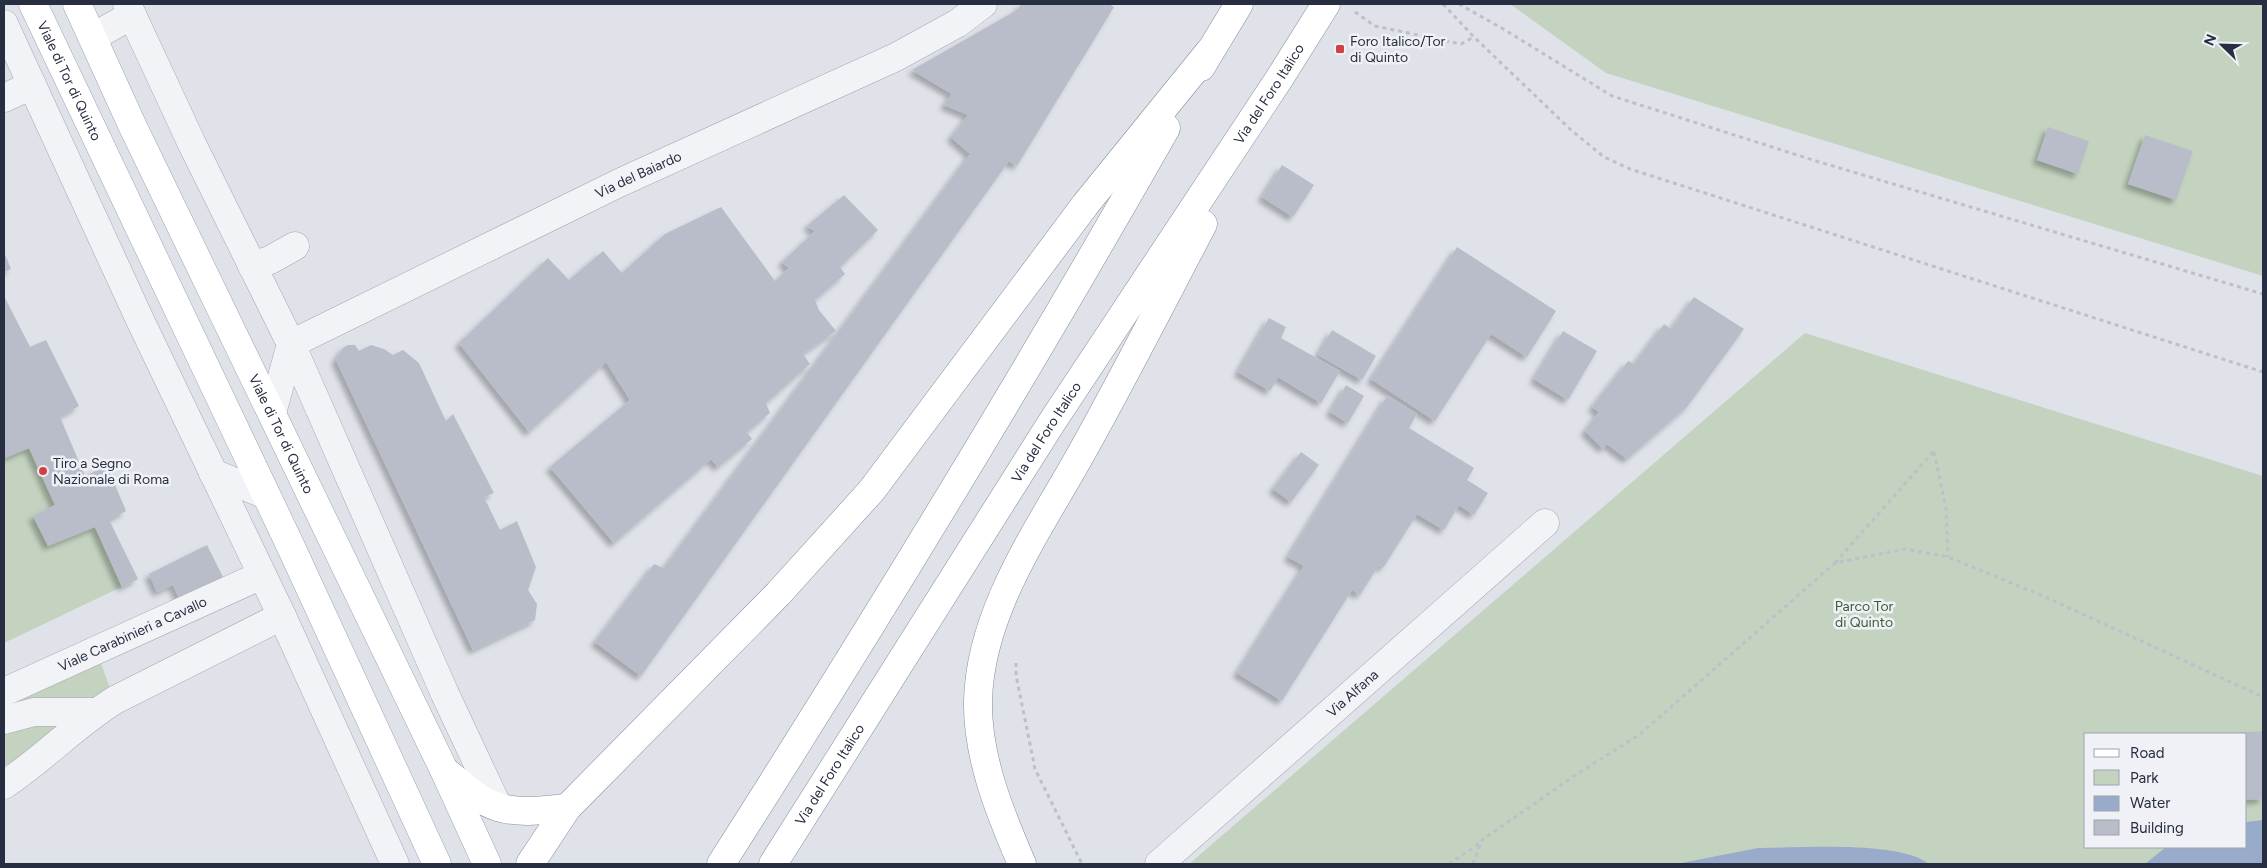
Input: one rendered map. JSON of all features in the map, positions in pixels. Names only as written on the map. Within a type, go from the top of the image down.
[{"type":"main road","name":"Viale di Tor di Quinto","points":[[33,4],[266,495],[437,864]]},
{"type":"main road","name":"Viale di Tor di Quinto","points":[[77,4],[133,127],[444,770],[487,864]]},
{"type":"main road","points":[[721,864],[906,571],[1052,327],[1209,52],[1239,4]]},
{"type":"main road","name":"Via del Foro Italico","points":[[774,864],[1052,422],[1279,79],[1339,6]]},
{"type":"main road","points":[[530,864],[567,808],[778,594],[872,490],[1085,205],[1209,52]]},
{"type":"main road","points":[[1022,864],[995,794],[981,735],[978,700],[984,656],[989,636],[1027,548],[1082,452],[1279,79]]},
{"type":"main road","points":[[444,770],[472,792],[498,807],[531,811],[567,808]]},
{"type":"street","name":"Via del Baiardo","points":[[291,344],[619,183],[896,56],[958,23],[983,4]]},
{"type":"street","points":[[93,37],[129,10],[291,344],[445,694],[498,807]]},
{"type":"street","points":[[4,24],[140,320],[282,616],[395,864]]},
{"type":"street","points":[[4,98],[32,85]]},
{"type":"street","points":[[252,266],[270,260],[295,246]]},
{"type":"street","points":[[272,413],[291,344]]},
{"type":"street","points":[[213,473],[266,495]]},
{"type":"street","name":"Via Alfana","points":[[1159,864],[1545,523]]},
{"type":"street","name":"Viale Carabinieri a Cavallo","points":[[4,692],[262,575]]},
{"type":"street","points":[[4,785],[21,774],[96,712],[114,700],[282,616]]},
{"type":"street","points":[[444,770],[445,694]]},
{"type":"street","points":[[4,720],[34,712],[96,712]]},
{"type":"path","points":[[1443,4],[1585,144],[1619,164],[1762,212],[2263,372]]},
{"type":"path","points":[[1459,4],[1612,96],[1816,161],[2263,294]]},
{"type":"path","points":[[1339,6],[1375,26],[1461,44],[1474,36]]},
{"type":"path","points":[[1448,864],[1574,776],[1639,735],[1835,563],[1934,451],[1946,508],[1948,557]]},
{"type":"path","points":[[1835,563],[1905,549],[1948,557],[2032,592],[2263,697]]},
{"type":"path","points":[[1016,658],[1016,675],[1035,769],[1082,864]]},
{"type":"path","points":[[1473,864],[1482,840]]},
{"type":"green space","points":[[1510,4],[2263,4],[2263,276],[1606,73]]},
{"type":"green space","name":"Tiro a Segno Nazionale di Roma","points":[[4,296],[30,347],[85,476],[107,466],[126,511],[109,520],[138,579],[4,643]]},
{"type":"green space","name":"Parco Tor di Quinto","points":[[1805,333],[2263,476],[2263,864],[1189,864]]},
{"type":"green space","points":[[101,663],[119,714],[4,766],[4,708]]},
{"type":"water","points":[[2263,820],[2263,864],[2145,864],[2165,848],[2247,848],[2247,822]]},
{"type":"water","points":[[1758,848],[1872,848],[1915,856],[1929,864],[1676,864]]},
{"type":"building","points":[[1021,4],[1109,4],[1114,7],[1017,166],[1009,161],[641,676],[595,642],[654,564],[664,568],[970,154],[951,137],[968,115],[944,105],[952,94],[912,70],[1017,10]]},
{"type":"building","points":[[2048,127],[2089,141],[2078,174],[2037,160]]},
{"type":"building","points":[[2145,135],[2193,151],[2176,200],[2128,184]]},
{"type":"building","points":[[1282,165],[1314,185],[1293,217],[1262,197]]},
{"type":"building","points":[[844,195],[878,230],[840,267],[845,274],[815,300],[819,310],[836,331],[803,354],[810,364],[766,403],[770,413],[747,432],[752,439],[718,467],[711,459],[614,543],[550,467],[630,400],[606,362],[529,432],[459,343],[548,258],[569,280],[603,251],[622,273],[665,234],[721,207],[775,281],[789,268],[782,262],[815,231],[807,226]]},
{"type":"building","points":[[1457,247],[1556,311],[1527,357],[1491,334],[1435,421],[1371,379]]},
{"type":"building","points":[[4,252],[11,269],[4,272]]},
{"type":"building","points":[[4,296],[30,347],[46,340],[79,406],[60,417],[85,476],[107,466],[126,511],[109,520],[138,579],[122,587],[95,527],[48,546],[33,516],[55,505],[29,448],[5,458]]},
{"type":"building","points":[[1694,297],[1744,329],[1687,407],[1627,459],[1607,444],[1603,449],[1585,431],[1599,412],[1592,407],[1628,361],[1634,364],[1664,324],[1671,329]]},
{"type":"building","points":[[1269,318],[1286,327],[1281,338],[1340,371],[1321,403],[1278,377],[1270,391],[1238,372]]},
{"type":"building","points":[[1332,330],[1376,356],[1362,380],[1318,355]]},
{"type":"building","points":[[1563,331],[1597,351],[1568,400],[1534,379]]},
{"type":"building","points":[[348,345],[355,345],[359,351],[371,345],[384,349],[393,355],[403,350],[419,363],[446,421],[453,414],[494,493],[484,497],[500,530],[517,521],[536,567],[528,590],[537,604],[535,620],[473,650],[336,360],[343,348]]},
{"type":"building","points":[[1346,385],[1364,396],[1348,423],[1330,412]]},
{"type":"building","points":[[1387,396],[1417,414],[1409,428],[1474,468],[1467,480],[1488,493],[1474,515],[1459,505],[1444,530],[1417,514],[1383,568],[1379,565],[1360,595],[1352,590],[1282,701],[1237,673],[1304,566],[1288,557]]},
{"type":"building","points":[[1301,452],[1319,465],[1291,502],[1273,489]]},
{"type":"building","points":[[207,545],[223,577],[179,598],[173,585],[157,592],[149,574]]},
{"type":"building","points":[[2263,731],[2263,799],[2247,800],[2247,733],[2234,733]]},
{"type":"place","name":"Foro Italico/Tor di Quinto","points":[[1340,49]]},
{"type":"place","name":"Tiro a Segno Nazionale di Roma","points":[[43,471]]}]
